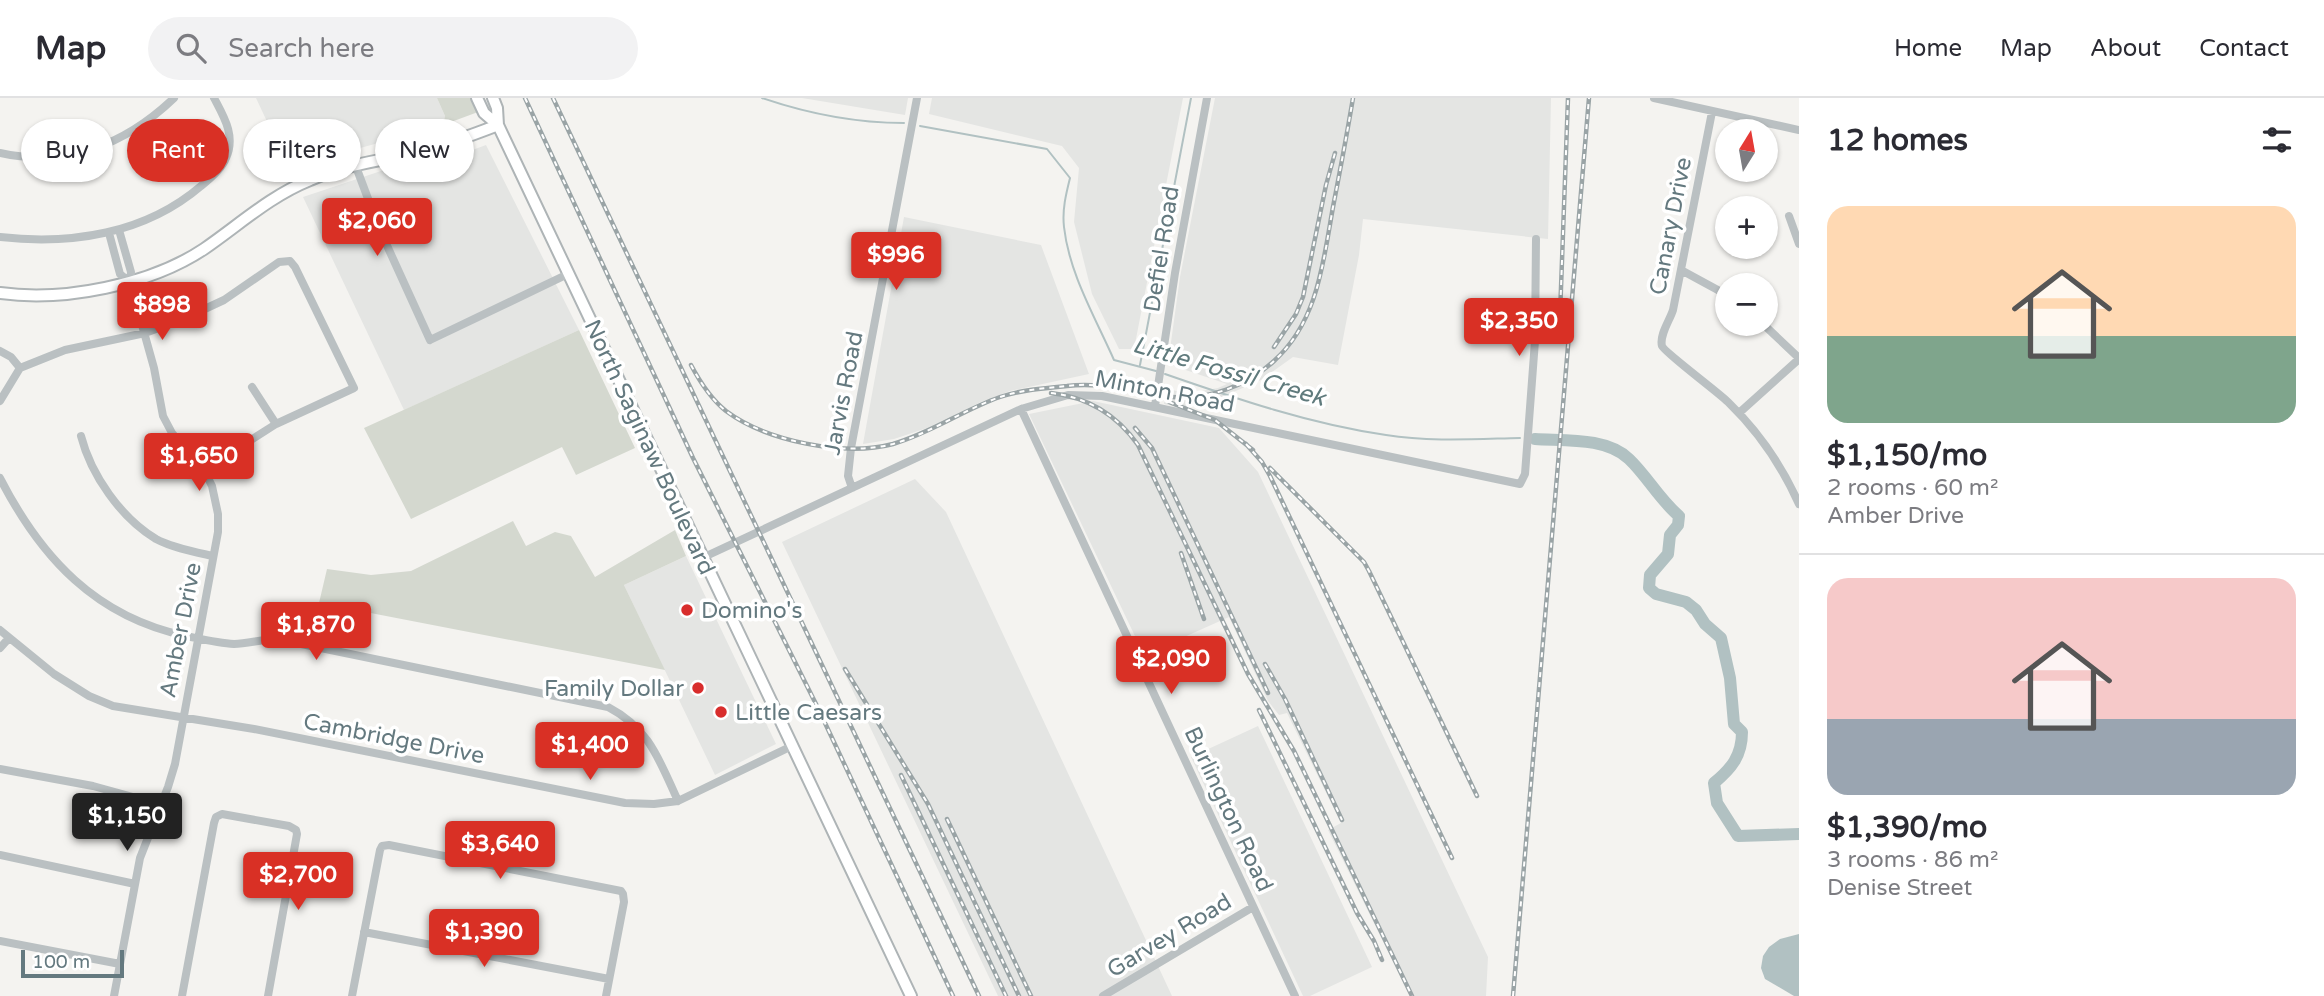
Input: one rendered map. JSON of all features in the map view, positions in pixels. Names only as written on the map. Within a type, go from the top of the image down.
[{"type":"main road","name":"North Saginaw Boulevard","points":[[477,98],[484,113],[498,125]]},
{"type":"main road","name":"North Saginaw Boulevard","points":[[493,98],[497,108],[498,125],[911,996]]},
{"type":"main road","points":[[361,163],[437,147],[498,125]]},
{"type":"main road","points":[[0,292],[70,293],[130,282],[195,254],[267,202],[308,182]]},
{"type":"street","points":[[0,153],[36,158],[106,146],[156,115],[174,98]]},
{"type":"street","points":[[0,237],[58,240],[109,233],[159,213],[192,194],[211,178],[226,159],[229,130],[214,98]]},
{"type":"street","name":"Jarvis Road","points":[[852,488],[848,476],[850,448],[917,98]]},
{"type":"street","name":"Defiel Road","points":[[1155,406],[1175,273],[1208,98]]},
{"type":"street","points":[[1654,98],[1799,130]]},
{"type":"street","name":"Canary Drive","points":[[1712,112],[1673,310],[1662,345],[1667,353],[1707,382],[1739,413]]},
{"type":"street","points":[[361,180],[379,228],[430,340],[568,274]]},
{"type":"street","points":[[1789,216],[1799,244]]},
{"type":"street","points":[[119,230],[131,272],[130,282]]},
{"type":"street","points":[[109,233],[120,274],[130,282]]},
{"type":"street","name":"Minton Road","points":[[702,558],[1021,409],[1045,400],[1084,394],[1155,406],[1520,484],[1525,474],[1535,341],[1536,239]]},
{"type":"street","points":[[0,401],[20,368],[65,350],[145,333],[189,317],[224,300],[279,262],[287,260],[295,267],[354,388],[276,424],[204,470]]},
{"type":"street","points":[[1681,270],[1715,288]]},
{"type":"street","name":"Amber Drive","points":[[114,996],[140,858],[175,764],[218,532],[218,514],[212,486],[204,470],[172,433],[163,416],[145,333],[130,282]]},
{"type":"street","points":[[1776,336],[1799,358],[1739,413],[1774,458],[1799,504]]},
{"type":"street","points":[[0,351],[11,357],[20,368]]},
{"type":"street","points":[[252,387],[276,424]]},
{"type":"street","name":"Burlington Road","points":[[1021,409],[1295,996]]},
{"type":"street","points":[[82,436],[89,462],[104,486],[115,503],[140,527],[158,540],[214,556]]},
{"type":"street","points":[[0,478],[38,540],[67,575],[129,617],[162,631],[198,638],[234,644],[276,639],[608,707],[632,722],[652,744],[678,801]]},
{"type":"street","name":"Cambridge Drive","points":[[0,630],[41,666],[101,702],[121,709],[254,729],[625,803],[678,801],[792,746]]},
{"type":"street","points":[[0,648],[9,638]]},
{"type":"street","points":[[0,769],[93,786],[162,804]]},
{"type":"street","points":[[182,996],[216,817],[227,814],[289,826],[296,830],[298,838],[268,996]]},
{"type":"street","points":[[352,996],[380,850],[382,846],[389,845],[614,889],[623,894],[606,996]]},
{"type":"street","points":[[0,855],[135,884]]},
{"type":"street","name":"Garvey Road","points":[[1103,996],[1254,907]]},
{"type":"street","points":[[364,932],[609,978]]},
{"type":"street","points":[[0,941],[120,964]]},
{"type":"shaded area","points":[[256,98],[437,98],[445,116],[444,119],[375,119],[375,144],[361,148],[361,119],[266,119]]},
{"type":"shaded area","points":[[437,98],[471,98],[478,112],[459,119],[444,119]]},
{"type":"shaded area","points":[[802,98],[908,98],[905,115]]},
{"type":"shaded area","points":[[932,98],[1183,98],[1134,349],[1119,349],[1092,294],[1074,222],[1079,168],[1062,146],[929,114]]},
{"type":"shaded area","points":[[1215,98],[1551,98],[1548,239],[1363,219],[1359,255],[1338,365],[1293,357],[1261,380],[1215,400],[1189,403],[1188,410],[1164,404],[1167,388],[1185,394],[1227,384],[1168,364],[1180,277]]},
{"type":"shaded area","points":[[486,145],[579,330],[404,410],[303,197],[348,182],[361,182],[361,178],[375,173],[375,182],[474,182],[474,149]]},
{"type":"shaded area","points":[[904,217],[1041,245],[1089,374],[1010,391],[927,428],[894,439],[863,444]]},
{"type":"shaded area","points":[[579,330],[635,448],[576,475],[562,447],[411,519],[364,428]]},
{"type":"shaded area","points":[[1093,401],[1219,428],[1258,472],[1488,957],[1486,996],[1410,996],[1328,830],[1341,823],[1287,713],[1279,715],[1268,701],[1229,617],[1144,655],[1029,414]]},
{"type":"shaded area","points":[[915,479],[946,512],[1172,996],[998,996],[782,542]]},
{"type":"shaded area","points":[[513,521],[526,546],[555,532],[571,536],[595,577],[675,530],[686,556],[624,585],[665,670],[319,603],[327,569],[371,575],[411,571]]},
{"type":"shaded area","points":[[686,556],[776,744],[715,775],[624,585]]},
{"type":"shaded area","points":[[1258,726],[1372,967],[1310,996],[1303,996],[1191,757]]},
{"type":"shaded area","points":[[1799,934],[1799,996],[1794,996],[1765,979],[1761,968],[1763,956],[1769,947],[1780,939]]},
{"type":"waterway","name":"Little Fossil Creek","points":[[762,98],[832,116],[904,123]]},
{"type":"waterway","points":[[1140,365],[1191,98]]},
{"type":"waterway","name":"Little Fossil Creek","points":[[920,126],[1047,149],[1070,178],[1064,227],[1071,261],[1114,360],[1156,371]]},
{"type":"waterway","name":"Little Fossil Creek","points":[[1165,374],[1274,410],[1358,430],[1419,439],[1520,438]]},
{"type":"waterway","name":"Little Fossil Creek","points":[[1535,439],[1584,442],[1620,452],[1679,516],[1678,525],[1670,535],[1668,554],[1650,575],[1649,588],[1656,594],[1686,602],[1721,638],[1730,678],[1734,724],[1742,732],[1740,748],[1734,761],[1714,783],[1717,803],[1738,836],[1799,834]]},
{"type":"railway","points":[[525,98],[693,458],[818,708],[953,996]]},
{"type":"railway","points":[[553,98],[979,996]]},
{"type":"railway","points":[[691,365],[715,401],[743,422],[762,431],[806,444],[852,449],[893,444],[921,434],[986,402],[1033,390],[1094,385],[1172,397],[1199,396],[1226,390],[1252,378],[1274,361],[1289,345],[1309,309],[1322,270],[1353,98]]},
{"type":"railway","points":[[1560,315],[1568,98]]},
{"type":"railway","points":[[1513,996],[1589,98]]},
{"type":"railway","points":[[1274,347],[1296,314],[1303,297],[1335,153]]},
{"type":"railway","points":[[1051,393],[1077,399],[1100,409],[1121,425],[1138,445],[1248,674],[1294,751],[1412,996]]},
{"type":"railway","points":[[1169,402],[1215,420],[1253,450]]},
{"type":"railway","points":[[1135,428],[1152,448],[1268,693]]},
{"type":"railway","points":[[1246,444],[1270,476],[1452,858]]},
{"type":"railway","points":[[1270,468],[1364,562],[1477,796]]},
{"type":"railway","points":[[1181,553],[1204,619]]},
{"type":"railway","points":[[1265,664],[1285,699],[1342,820]]},
{"type":"railway","points":[[845,669],[928,804],[1019,996]]},
{"type":"railway","points":[[1259,710],[1382,960]]},
{"type":"railway","points":[[901,775],[1006,996]]},
{"type":"railway","points":[[947,819],[1031,996]]},
{"type":"place","name":"Domino's","points":[[687,610]]},
{"type":"place","name":"Family Dollar","points":[[698,688]]},
{"type":"place","name":"Little Caesars","points":[[721,712]]}]
